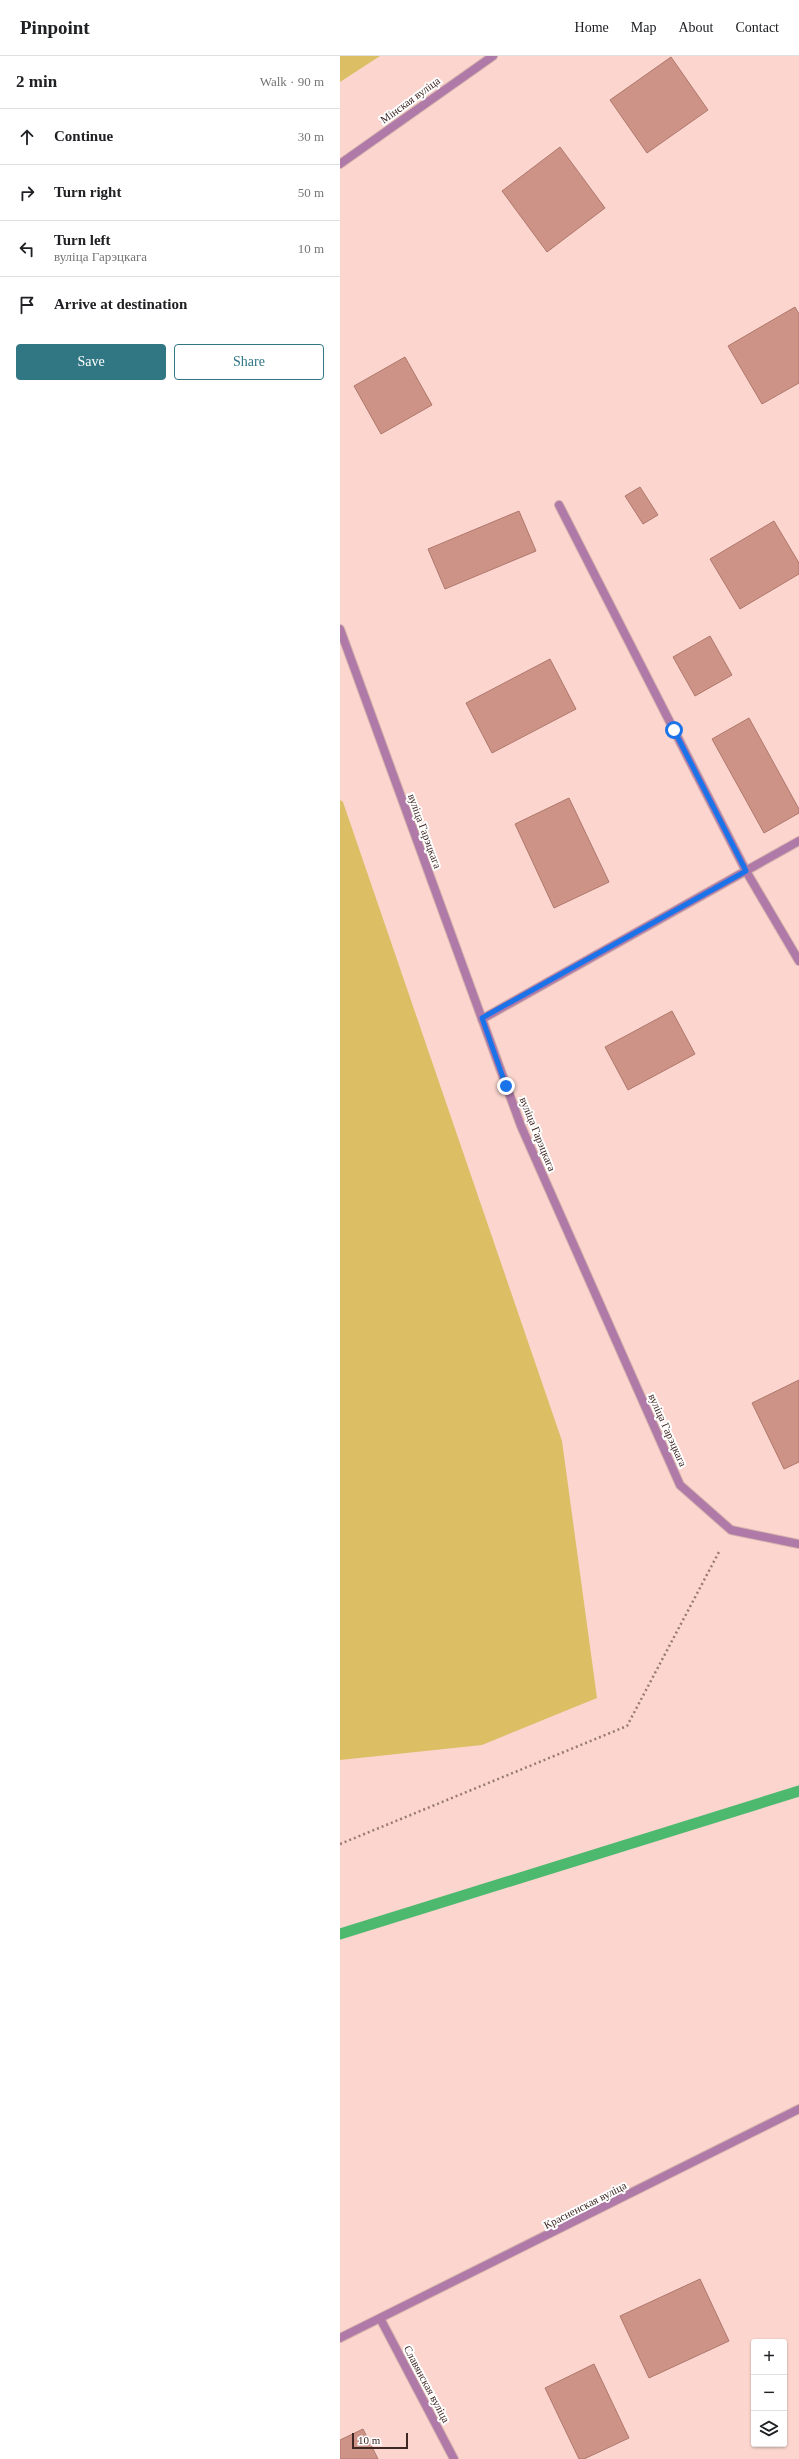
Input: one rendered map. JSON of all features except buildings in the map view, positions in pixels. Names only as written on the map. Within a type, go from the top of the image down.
[{"type":"street","name":"Мінская вуліца","points":[[340,164],[493,56]]},
{"type":"street","points":[[559,505],[746,871],[799,961]]},
{"type":"street","name":"вуліца Гарэцкага","points":[[340,629],[521,1126],[680,1485],[731,1530]]},
{"type":"street","points":[[482,1018],[799,841]]},
{"type":"street","points":[[731,1530],[799,1544]]},
{"type":"street","name":"Красненская вуліца","points":[[340,2338],[381,2320],[799,2109]]},
{"type":"street","name":"Славянская вуліца","points":[[381,2320],[454,2459]]},
{"type":"path","points":[[340,1844],[627,1726],[731,1530]]},
{"type":"shaded area","points":[[340,56],[380,56],[340,82]]},
{"type":"shaded area","points":[[340,800],[343,802],[562,1441],[597,1698],[482,1745],[340,1760]]},
{"type":"waterway","points":[[340,1934],[799,1791]]},
{"type":"route","points":[[506,1086],[482,1018],[746,871],[674,730]]}]
